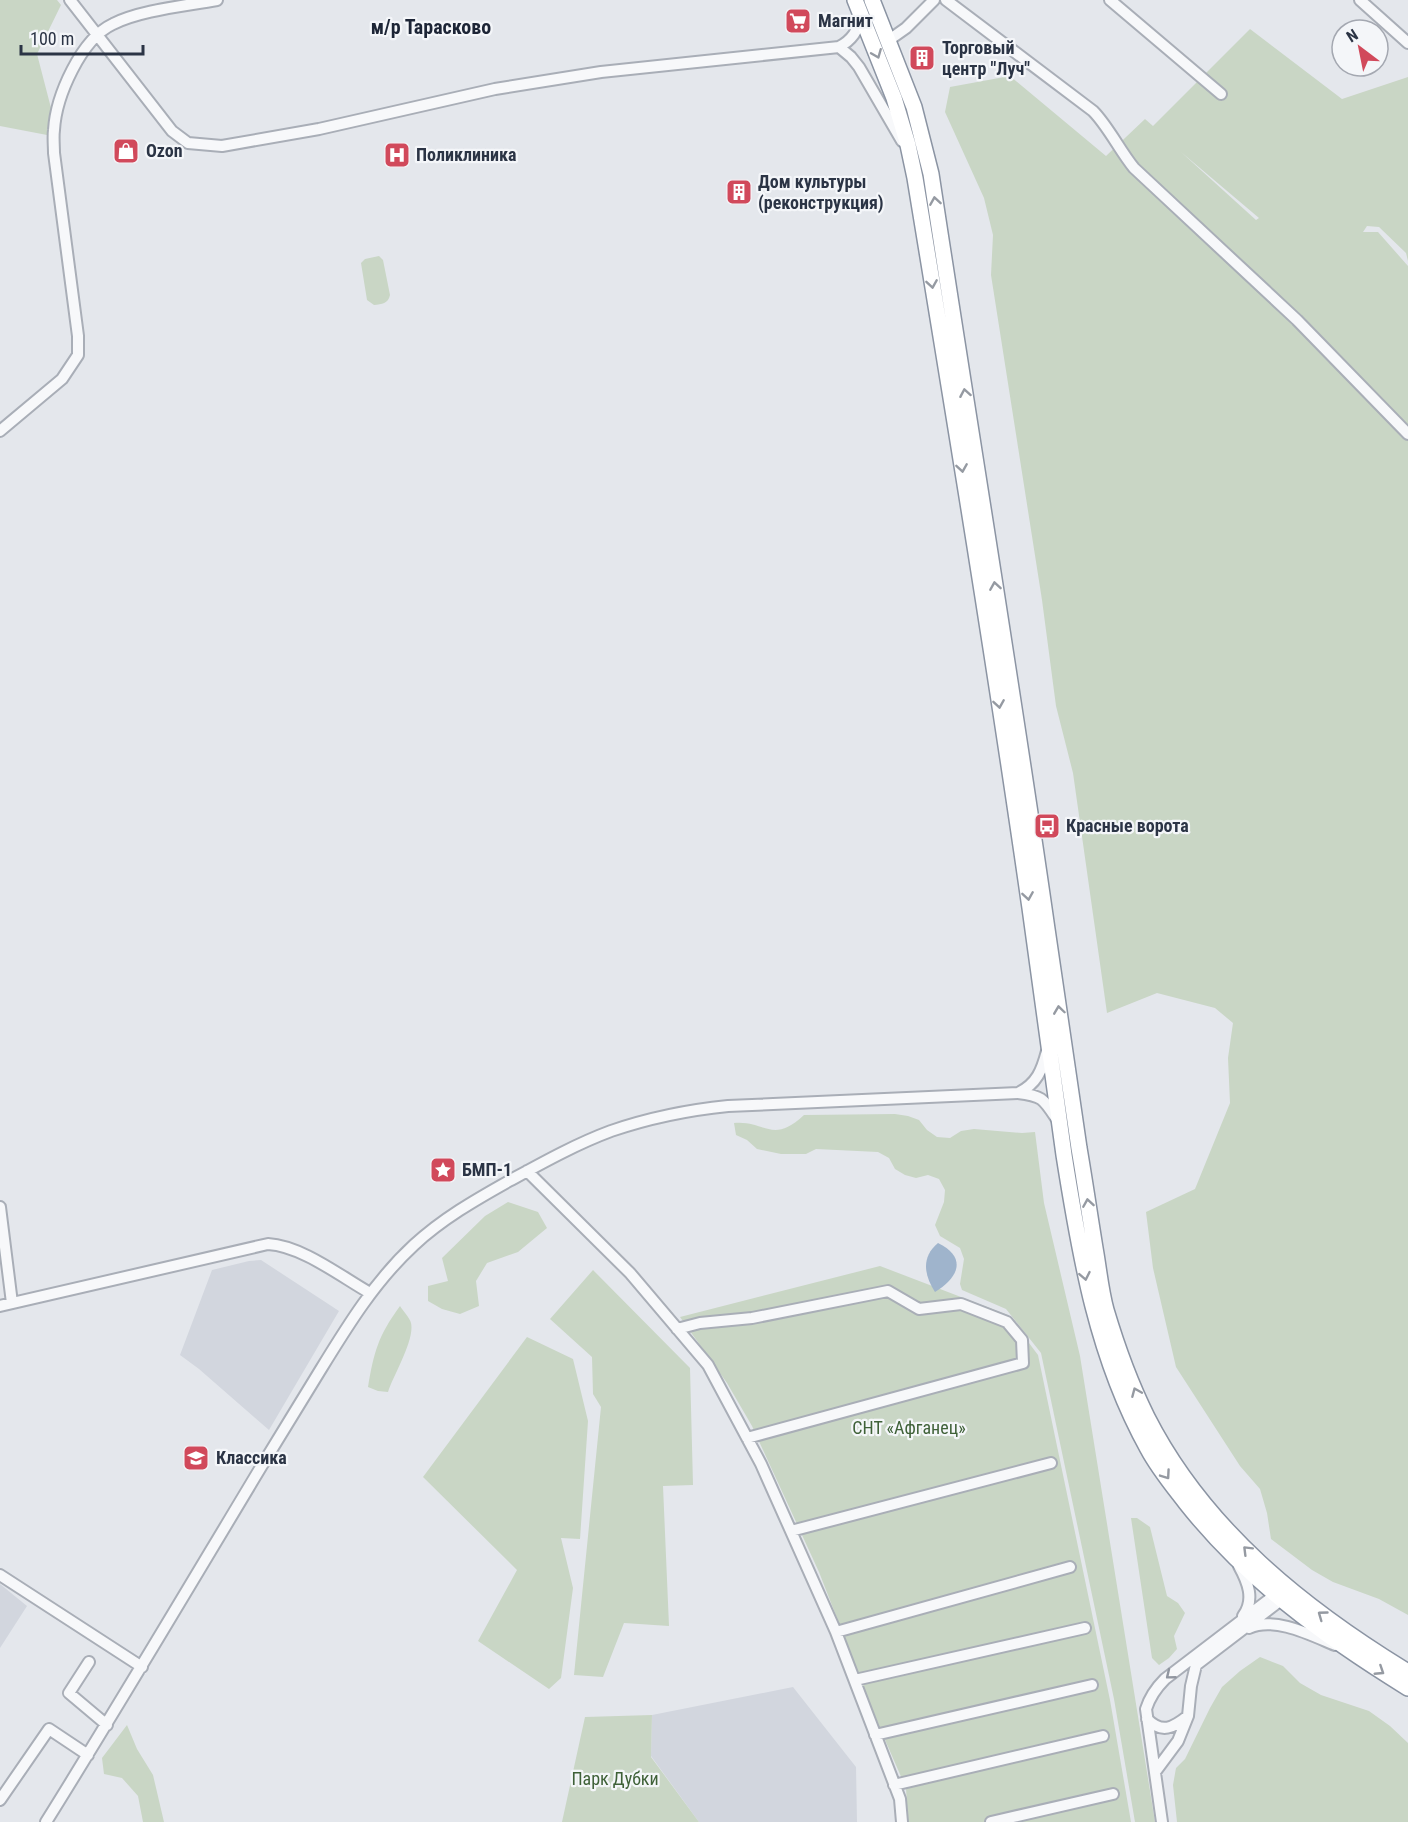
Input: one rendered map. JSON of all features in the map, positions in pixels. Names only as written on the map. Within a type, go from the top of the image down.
[{"type":"highway","points":[[855,0],[894,98],[912,162],[1030,905],[1060,1123],[1086,1282],[1097,1325],[1127,1406],[1151,1455],[1203,1524],[1235,1558],[1282,1595],[1314,1626],[1408,1688]]},
{"type":"highway","points":[[872,0],[914,107],[931,174],[1105,1306],[1138,1399],[1169,1455],[1218,1521],[1260,1564],[1282,1595],[1323,1616],[1408,1672]]},
{"type":"street","points":[[70,0],[172,131],[188,143],[204,146],[222,146],[275,138],[495,89],[589,74],[839,47],[848,43],[855,34],[860,26],[861,16]]},
{"type":"street","points":[[0,430],[62,379],[78,355],[78,336],[54,153],[54,129],[63,90],[71,72],[97,35],[114,23],[141,15],[217,0]]},
{"type":"street","points":[[889,40],[906,28],[934,0]]},
{"type":"street","points":[[946,0],[1093,111],[1134,168],[1297,320],[1408,434]]},
{"type":"street","points":[[1110,0],[1221,94]]},
{"type":"street","points":[[1360,0],[1408,43]]},
{"type":"street","points":[[839,47],[859,67],[912,162]]},
{"type":"street","points":[[1018,1093],[1038,1077],[1049,1046]]},
{"type":"street","points":[[46,1822],[107,1725],[285,1426],[370,1293],[409,1251],[437,1226],[527,1171],[609,1132],[693,1111],[728,1106],[1018,1093],[1040,1097],[1060,1123]]},
{"type":"street","points":[[527,1171],[630,1273],[708,1365],[761,1464],[836,1632],[900,1799],[902,1822]]},
{"type":"street","points":[[0,1207],[12,1303]]},
{"type":"street","points":[[0,1306],[259,1244],[278,1244],[298,1251],[370,1293]]},
{"type":"street","points":[[677,1329],[700,1323],[753,1318],[888,1291],[919,1309],[961,1304],[1007,1322],[1022,1340],[1023,1363],[747,1438]]},
{"type":"street","points":[[791,1531],[1052,1463]]},
{"type":"street","points":[[1155,1772],[1178,1741],[1188,1716],[1196,1665],[1235,1630],[1249,1605],[1250,1594],[1246,1580],[1235,1558]]},
{"type":"street","points":[[836,1632],[1070,1567]]},
{"type":"street","points":[[0,1575],[142,1667]]},
{"type":"street","points":[[1162,1822],[1147,1719],[1146,1709],[1149,1698],[1156,1687],[1282,1595]]},
{"type":"street","points":[[1235,1630],[1270,1624],[1295,1629],[1350,1651]]},
{"type":"street","points":[[855,1680],[1085,1629]]},
{"type":"street","points":[[89,1662],[69,1693],[107,1725]]},
{"type":"street","points":[[875,1735],[1092,1685]]},
{"type":"street","points":[[1147,1719],[1161,1728],[1170,1727],[1188,1716]]},
{"type":"street","points":[[0,1800],[50,1729],[88,1755]]},
{"type":"street","points":[[894,1785],[1103,1736]]},
{"type":"street","points":[[991,1822],[1113,1794]]},
{"type":"shaded area","points":[[261,1260],[339,1311],[269,1430],[180,1355],[212,1270]]},
{"type":"shaded area","points":[[0,1584],[27,1606],[0,1648]]},
{"type":"shaded area","points":[[793,1687],[856,1767],[857,1822],[699,1822],[651,1756],[652,1715]]},
{"type":"green space","points":[[0,0],[57,0],[61,5],[37,54],[51,108],[47,135],[0,126]]},
{"type":"green space","points":[[1250,29],[1342,99],[1408,77],[1408,261],[1406,253],[1379,227],[1367,226],[1363,232],[1378,232],[1408,266],[1408,1615],[1379,1599],[1333,1582],[1312,1570],[1271,1539],[1260,1489],[1240,1466],[1176,1367],[1153,1268],[1146,1212],[1195,1189],[1230,1103],[1228,1058],[1233,1023],[1215,1008],[1157,993],[1107,1013],[1073,773],[1056,706],[1042,600],[991,275],[993,235],[984,198],[945,112],[950,87],[1010,76],[1106,156],[1145,119],[1153,126]],"holes":[[[1181,152],[1259,218],[1256,220]]]},
{"type":"green space","points":[[379,256],[383,260],[390,295],[386,302],[374,305],[367,300],[361,263],[365,259]]},
{"type":"green space","points":[[895,1114],[919,1120],[937,1137],[950,1138],[961,1131],[974,1129],[1035,1132],[1044,1203],[1080,1356],[1155,1822],[1135,1822],[1114,1699],[1041,1353],[1006,1309],[962,1290],[960,1284],[964,1259],[960,1248],[940,1236],[935,1225],[944,1202],[945,1190],[939,1179],[928,1175],[916,1178],[905,1175],[895,1169],[889,1158],[878,1152],[816,1149],[806,1154],[781,1154],[757,1149],[747,1140],[736,1135],[734,1123],[745,1123],[776,1130],[793,1124],[804,1115]]},
{"type":"green space","points":[[508,1202],[538,1212],[547,1228],[518,1252],[487,1263],[476,1281],[479,1306],[460,1314],[442,1309],[428,1301],[428,1286],[448,1281],[442,1258],[485,1216]]},
{"type":"green space","name":"СНТ «Афганец»","points":[[880,1266],[1008,1315],[1038,1355],[1110,1700],[1131,1822],[908,1822],[906,1788],[879,1726],[819,1572],[752,1426],[727,1383],[680,1317]]},
{"type":"green space","points":[[593,1270],[690,1368],[693,1485],[663,1486],[669,1626],[624,1623],[603,1677],[574,1675],[601,1407],[593,1394],[592,1357],[550,1319]]},
{"type":"green space","points":[[400,1306],[411,1323],[410,1339],[388,1392],[378,1391],[368,1387],[375,1354],[387,1326]]},
{"type":"green space","points":[[527,1337],[573,1359],[588,1421],[580,1539],[561,1538],[573,1588],[561,1678],[549,1689],[478,1641],[517,1570],[423,1477]]},
{"type":"green space","points":[[1131,1518],[1137,1518],[1150,1527],[1167,1596],[1178,1603],[1185,1613],[1174,1636],[1177,1649],[1159,1665],[1152,1658]]},
{"type":"green space","points":[[1260,1657],[1283,1666],[1300,1683],[1321,1695],[1369,1711],[1408,1743],[1408,1822],[1177,1822],[1173,1785],[1176,1768],[1185,1759],[1222,1687]]},
{"type":"green space","name":"Парк Дубки","points":[[652,1715],[651,1757],[699,1822],[562,1822],[585,1717]]},
{"type":"green space","points":[[127,1725],[137,1749],[153,1775],[164,1822],[143,1822],[138,1796],[122,1778],[104,1774],[102,1758]]},
{"type":"water","points":[[938,1243],[953,1255],[956,1268],[949,1281],[935,1292],[928,1279],[926,1266],[929,1254]]},
{"type":"place","name":"Магнит","points":[[798,21]]},
{"type":"place","name":"Торговый центр \"Луч\"","points":[[922,58]]},
{"type":"place","name":"Ozon","points":[[126,151]]},
{"type":"place","name":"Поликлиника","points":[[397,155]]},
{"type":"place","name":"Дом культуры (реконструкция)","points":[[739,192]]},
{"type":"place","name":"Красные ворота","points":[[1047,826]]},
{"type":"place","name":"БМП-1","points":[[443,1170]]},
{"type":"place","name":"Классика","points":[[196,1458]]},
{"type":"district","name":"м/р Тарасково","points":[[431,27]]}]
